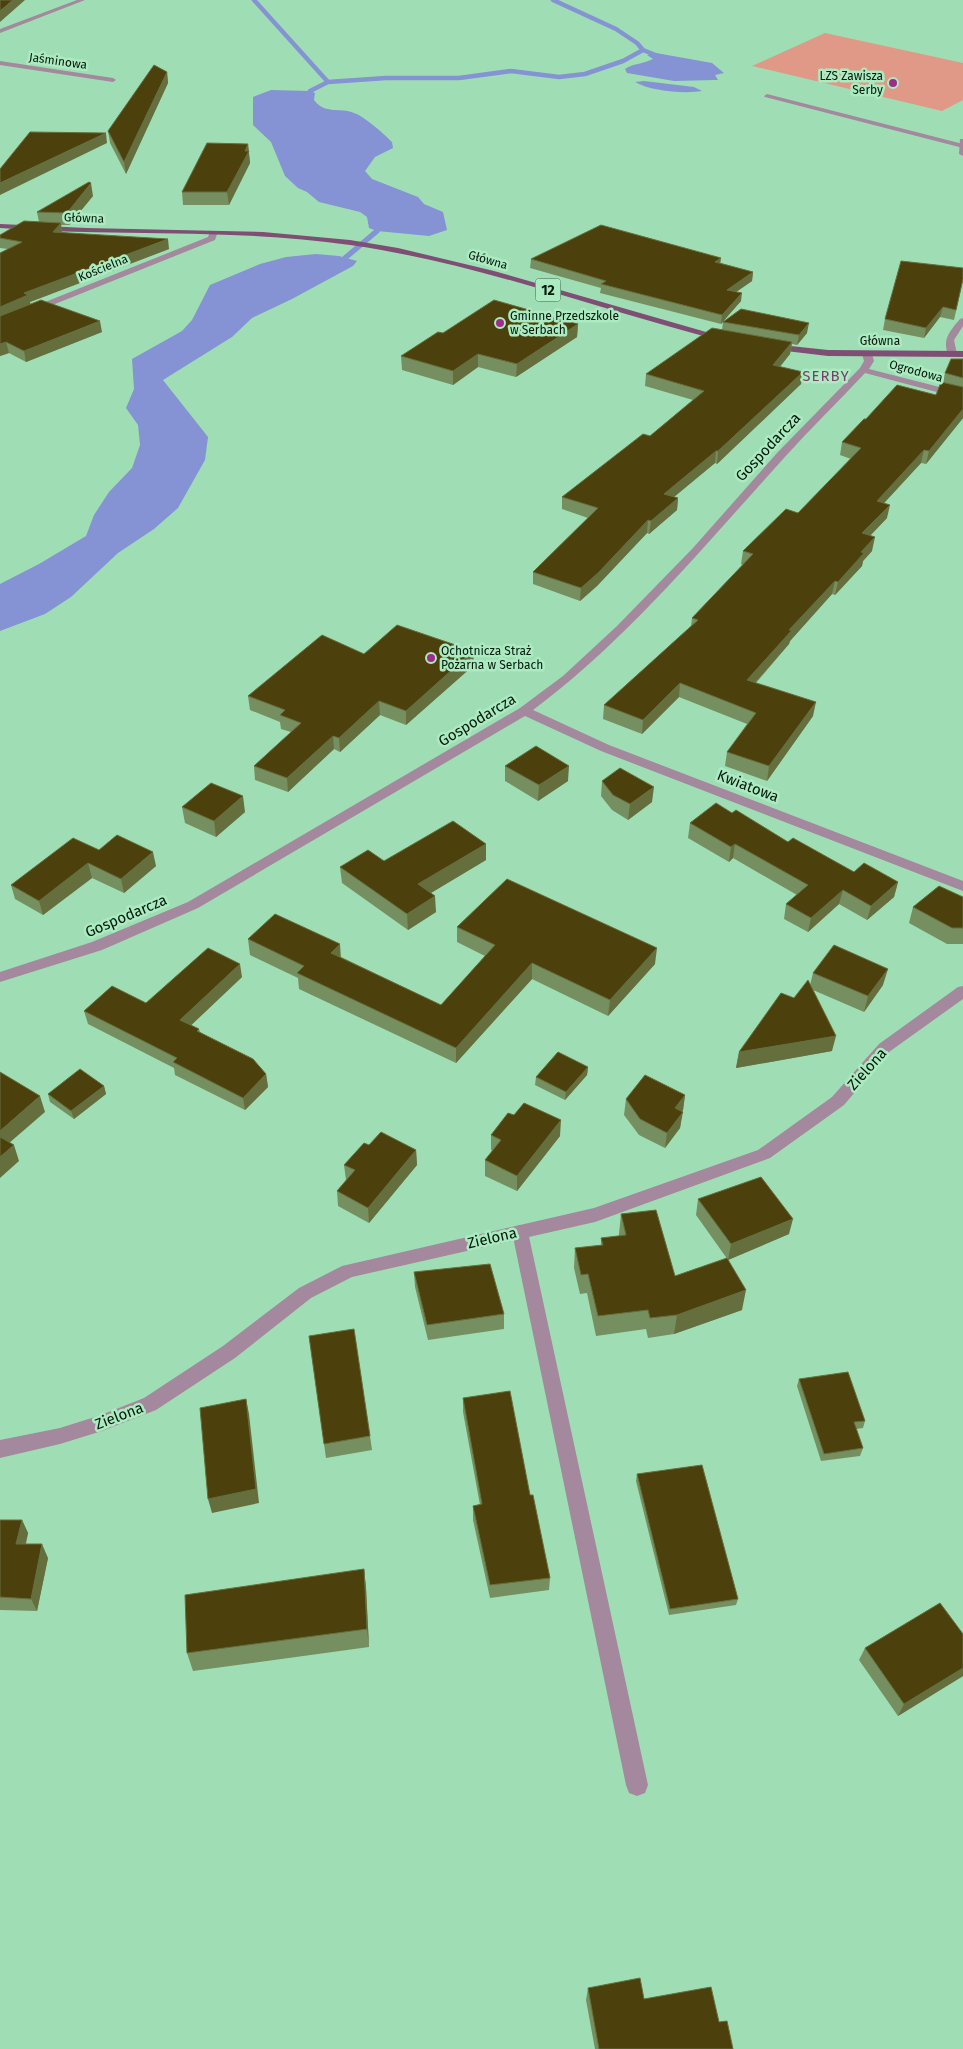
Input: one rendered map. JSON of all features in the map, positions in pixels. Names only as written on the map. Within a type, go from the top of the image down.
[{"type":"main road","name":"Główna","points":[[0,226],[281,236],[350,242],[473,268],[634,315],[733,340]]},
{"type":"main road","name":"Główna","points":[[762,346],[817,352],[867,354],[963,354]]},
{"type":"street","points":[[0,31],[82,0]]},
{"type":"street","points":[[0,26],[9,28]]},
{"type":"street","name":"Jaśminowa","points":[[0,64],[113,80]]},
{"type":"street","points":[[767,96],[963,147]]},
{"type":"street","name":"Kościelna","points":[[0,323],[212,238],[213,234]]},
{"type":"street","points":[[952,354],[948,343],[950,337],[963,321]]},
{"type":"street","name":"Gospodarcza","points":[[0,977],[97,946],[193,905],[524,711],[567,679],[621,628],[697,550],[781,455],[863,370],[869,361],[867,354]]},
{"type":"street","name":"Ogrodowa","points":[[863,370],[963,396]]},
{"type":"street","name":"Kwiatowa","points":[[524,711],[605,748],[963,886]]},
{"type":"street","name":"Zielona","points":[[0,1449],[60,1436],[102,1423],[150,1404],[229,1352],[305,1293],[348,1271],[595,1214],[764,1154],[838,1101],[884,1048],[963,991]]},
{"type":"street","points":[[520,1232],[637,1785]]},
{"type":"shaded area","name":"LZS Zawisza Serby","points":[[825,33],[963,63],[963,100],[942,111],[752,66]]},
{"type":"water","points":[[656,53],[712,63],[724,73],[715,75],[718,80],[674,81],[627,73],[625,69],[653,59],[647,55]]},
{"type":"water","points":[[644,81],[694,87],[702,91],[667,91],[649,88],[635,82]]},
{"type":"water","points":[[271,90],[310,91],[315,93],[314,100],[323,108],[349,111],[374,126],[392,142],[393,148],[375,157],[365,171],[372,179],[418,197],[424,204],[443,212],[447,230],[429,236],[377,231],[369,228],[367,217],[360,212],[319,202],[307,192],[298,188],[285,176],[271,142],[253,125],[253,97]]},
{"type":"water","points":[[316,254],[339,256],[357,261],[353,266],[252,318],[232,337],[163,380],[208,437],[205,460],[178,508],[154,529],[118,553],[71,597],[45,614],[0,631],[0,584],[39,564],[86,536],[94,515],[109,492],[132,468],[140,445],[138,425],[126,408],[134,389],[132,359],[182,331],[192,320],[210,285],[260,264],[286,257]]},
{"type":"building","points":[[0,0],[13,0],[0,11]]},
{"type":"building","points":[[154,65],[167,72],[124,162],[108,131]]},
{"type":"building","points":[[30,132],[106,133],[0,183],[0,169]]},
{"type":"building","points":[[207,143],[248,144],[245,151],[249,151],[227,192],[182,192]]},
{"type":"building","points":[[89,182],[91,183],[67,213],[37,212]]},
{"type":"building","points":[[24,221],[61,223],[53,232],[168,239],[24,293],[28,295],[0,307],[0,253],[22,242],[0,238],[0,235]]},
{"type":"building","points":[[601,225],[721,258],[715,262],[753,272],[727,290],[742,293],[722,315],[601,284],[606,281],[531,259]]},
{"type":"building","points":[[901,261],[963,268],[963,279],[956,310],[943,307],[926,328],[885,319]]},
{"type":"building","points":[[41,300],[100,321],[24,351],[6,342],[0,344],[0,316]]},
{"type":"building","points":[[494,300],[578,324],[517,364],[478,354],[453,371],[401,356],[438,332],[443,333]]},
{"type":"building","points":[[741,309],[809,323],[799,335],[723,322]]},
{"type":"building","points":[[712,328],[792,342],[773,365],[803,372],[718,451],[664,494],[678,498],[651,521],[648,520],[598,573],[581,588],[533,572],[598,508],[562,497],[643,434],[650,436],[704,391],[646,374]]},
{"type":"building","points":[[951,359],[963,359],[963,378],[945,373]]},
{"type":"building","points":[[941,382],[963,387],[963,409],[929,451],[924,450],[877,501],[890,505],[862,533],[875,537],[861,552],[864,553],[838,582],[835,581],[789,630],[792,630],[747,680],[816,702],[769,766],[727,752],[756,713],[680,683],[643,720],[604,705],[698,620],[692,618],[753,554],[743,551],[786,509],[798,513],[861,448],[842,442],[897,385],[936,395]]},
{"type":"building","points":[[397,625],[473,651],[406,711],[379,701],[339,738],[333,736],[287,778],[254,766],[301,723],[280,715],[285,710],[248,696],[322,635],[364,654]]},
{"type":"building","points":[[536,746],[569,766],[539,785],[505,766]]},
{"type":"building","points":[[620,768],[654,787],[630,804],[613,795],[602,781]]},
{"type":"building","points":[[211,783],[243,796],[214,821],[182,807]]},
{"type":"building","points":[[716,803],[732,813],[736,810],[788,842],[793,838],[854,872],[864,863],[898,882],[871,906],[843,890],[811,918],[786,904],[808,885],[735,844],[731,847],[690,823]]},
{"type":"building","points":[[453,821],[486,844],[418,884],[435,896],[407,914],[340,867],[368,850],[384,861]]},
{"type":"building","points":[[117,835],[153,852],[121,879],[88,863],[39,901],[11,885],[73,838],[99,850]]},
{"type":"building","points":[[507,879],[657,948],[610,1000],[532,963],[456,1048],[297,973],[304,966],[248,939],[275,914],[340,944],[331,953],[441,1005],[495,945],[457,927]]},
{"type":"building","points":[[939,886],[963,897],[963,928],[952,928],[913,907]]},
{"type":"building","points":[[834,945],[888,969],[868,996],[813,973]]},
{"type":"building","points":[[208,948],[240,964],[180,1020],[199,1029],[197,1031],[253,1059],[266,1074],[243,1098],[173,1062],[177,1058],[84,1011],[112,986],[146,1003]]},
{"type":"building","points":[[808,980],[836,1036],[739,1052],[781,993],[794,998]]},
{"type":"building","points":[[558,1052],[588,1067],[566,1092],[536,1077]]},
{"type":"building","points":[[80,1069],[104,1086],[71,1111],[48,1094]]},
{"type":"building","points":[[0,1072],[40,1096],[0,1131]]},
{"type":"building","points":[[645,1075],[685,1095],[675,1108],[683,1112],[667,1133],[640,1119],[626,1099]]},
{"type":"building","points":[[524,1103],[561,1120],[517,1176],[485,1160],[501,1140],[491,1135],[508,1113],[514,1115]]},
{"type":"building","points":[[381,1132],[416,1150],[368,1208],[337,1191],[355,1170],[344,1165],[364,1143],[369,1145]]},
{"type":"building","points":[[0,1137],[14,1145],[0,1157]]},
{"type":"building","points":[[761,1177],[793,1219],[731,1244],[698,1199]]},
{"type":"building","points":[[656,1210],[675,1276],[727,1258],[746,1290],[677,1315],[650,1318],[648,1310],[598,1316],[588,1274],[581,1275],[575,1248],[603,1245],[601,1238],[626,1235],[621,1214]]},
{"type":"building","points":[[490,1264],[504,1314],[427,1325],[414,1272]]},
{"type":"building","points":[[354,1329],[370,1436],[324,1444],[309,1336]]},
{"type":"building","points":[[848,1372],[865,1421],[854,1422],[863,1448],[824,1454],[799,1379]]},
{"type":"building","points":[[510,1391],[530,1495],[533,1495],[550,1578],[490,1585],[473,1506],[482,1504],[463,1398]]},
{"type":"building","points":[[246,1399],[256,1489],[208,1499],[200,1408]]},
{"type":"building","points":[[702,1465],[738,1599],[670,1609],[637,1474]]},
{"type":"building","points":[[0,1520],[22,1520],[16,1544],[42,1544],[31,1599],[0,1597]]},
{"type":"building","points":[[364,1569],[367,1629],[187,1653],[185,1595]]},
{"type":"building","points":[[940,1603],[963,1634],[963,1668],[904,1704],[865,1648]]},
{"type":"building","points":[[640,1978],[644,1999],[711,1987],[719,2022],[727,2021],[733,2049],[599,2049],[588,1988]]},
{"type":"waterway","points":[[254,0],[328,82]]},
{"type":"waterway","points":[[553,0],[616,29],[637,43],[643,50]]},
{"type":"waterway","points":[[328,82],[386,78],[459,78],[511,71],[559,77],[585,74],[623,61],[643,50]]},
{"type":"waterway","points":[[643,50],[663,58]]},
{"type":"waterway","points":[[310,91],[328,82]]},
{"type":"waterway","points":[[345,258],[377,231]]},
{"type":"place","name":"LZS Zawisza Serby","points":[[893,83]]},
{"type":"place","name":"Gminne Przedszkole w Serbach","points":[[500,323]]},
{"type":"place","name":"Ochotnicza Straż Pożarna w Serbach","points":[[431,658]]},
{"type":"district","name":"SERBY","points":[[826,376]]}]
